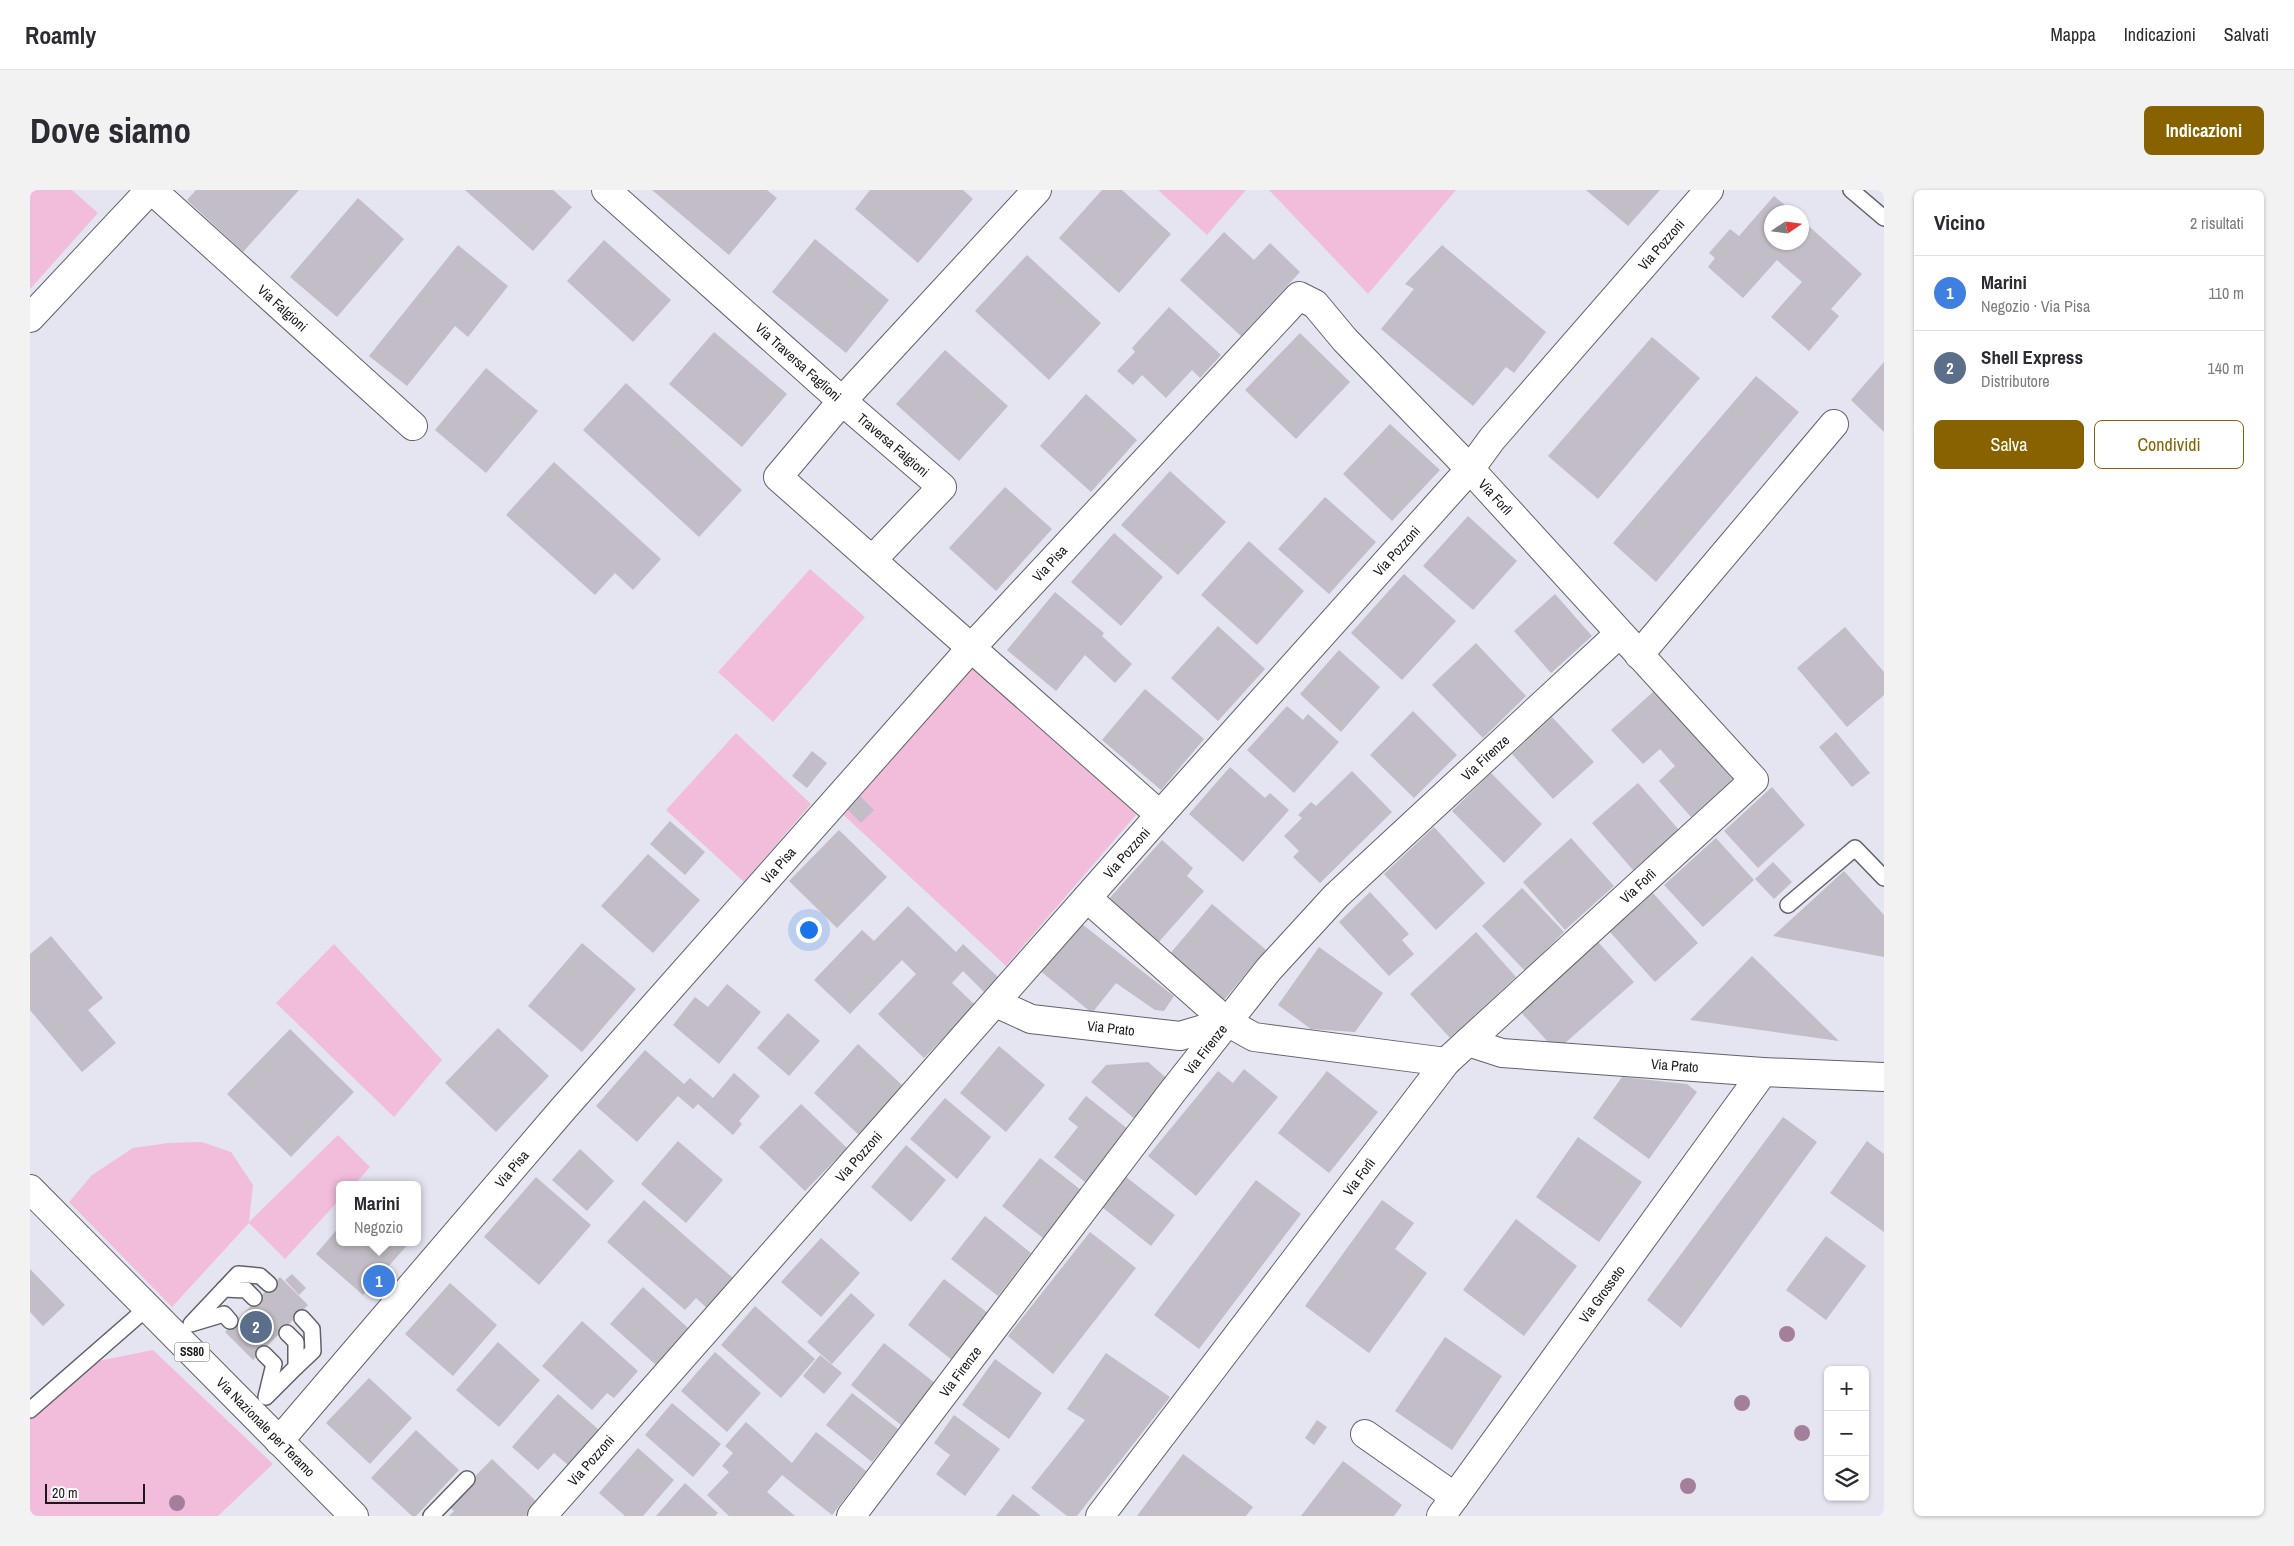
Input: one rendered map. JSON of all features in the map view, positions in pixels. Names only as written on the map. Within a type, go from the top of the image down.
[{"type":"street","name":"Via Falgioni","points":[[30,318],[151,190],[413,426]]},
{"type":"street","name":"Via Traversa Faglioni","points":[[606,190],[842,402],[1037,190]]},
{"type":"street","name":"Via Pozzoni","points":[[542,1516],[1160,815],[1470,469],[1492,439],[1709,190]]},
{"type":"street","name":"Via Forlì","points":[[1100,1516],[1446,1062],[1754,780],[1470,469],[1345,340],[1315,304],[1299,296],[1293,303]]},
{"type":"street","name":"Via Pisa","points":[[279,1442],[563,1109],[971,648],[1293,303]]},
{"type":"street","points":[[842,402],[778,477],[1160,815]]},
{"type":"street","name":"Traversa Falgioni","points":[[842,402],[942,487],[872,560]]},
{"type":"street","points":[[1639,655],[1834,424]]},
{"type":"street","name":"Via Firenze","points":[[852,1516],[1269,969],[1336,896],[1619,634]]},
{"type":"street","points":[[1087,898],[1227,1022],[1254,1037],[1446,1062]]},
{"type":"street","name":"Via Prato","points":[[996,1003],[1032,1019],[1180,1036],[1227,1022]]},
{"type":"street","name":"Via Prato","points":[[1468,1042],[1502,1053],[1763,1072],[1884,1077]]},
{"type":"street","name":"Via Grosseto","points":[[1448,1506],[1763,1072]]},
{"type":"street","name":"Via Nazionale per Teramo","points":[[30,1189],[148,1307],[184,1331],[258,1404],[279,1442],[354,1516]]},
{"type":"street","points":[[1365,1434],[1448,1506]]},
{"type":"lane","points":[[1851,190],[1884,218]]},
{"type":"lane","points":[[1788,905],[1855,848],[1884,878]]},
{"type":"lane","points":[[184,1331],[238,1274],[260,1276],[269,1284]]},
{"type":"lane","points":[[224,1289],[246,1290],[254,1298]]},
{"type":"lane","points":[[30,1410],[148,1307]]},
{"type":"lane","points":[[184,1331],[224,1314],[230,1321]]},
{"type":"lane","points":[[258,1404],[313,1351],[312,1329],[302,1318]]},
{"type":"lane","points":[[287,1332],[296,1342],[296,1368]]},
{"type":"lane","points":[[258,1404],[274,1364],[264,1354]]},
{"type":"lane","points":[[431,1516],[467,1479]]},
{"type":"shaded area","points":[[30,190],[72,190],[98,213],[30,289]]},
{"type":"shaded area","points":[[1158,190],[1246,190],[1207,235]]},
{"type":"shaded area","points":[[1269,190],[1456,190],[1368,294]]},
{"type":"shaded area","points":[[810,569],[865,617],[773,722],[718,672]]},
{"type":"shaded area","points":[[967,659],[1141,809],[1006,966],[836,808]]},
{"type":"shaded area","points":[[736,733],[811,804],[744,882],[666,810]]},
{"type":"shaded area","points":[[334,944],[442,1060],[394,1117],[276,1003]]},
{"type":"shaded area","points":[[338,1135],[370,1167],[358,1181],[336,1181],[336,1203],[285,1259],[249,1223],[172,1307],[69,1202],[92,1175],[133,1148],[168,1143],[202,1142],[231,1152],[253,1185],[249,1222]]},
{"type":"shaded area","points":[[153,1350],[273,1464],[218,1516],[30,1516],[30,1416],[93,1362]]},
{"type":"building","points":[[196,190],[299,190],[243,252],[187,200]]},
{"type":"building","points":[[465,190],[553,190],[572,207],[533,251]]},
{"type":"building","points":[[652,190],[767,190],[777,198],[729,255]]},
{"type":"building","points":[[870,190],[963,190],[973,199],[918,263],[855,209]]},
{"type":"building","points":[[1102,190],[1122,190],[1171,234],[1119,293],[1059,238]]},
{"type":"building","points":[[1586,190],[1660,190],[1628,226]]},
{"type":"building","points":[[1774,196],[1785,205],[1766,205]]},
{"type":"building","points":[[358,198],[404,239],[337,317],[290,277]]},
{"type":"building","points":[[1764,207],[1764,250],[1809,250],[1809,226],[1862,274],[1831,309],[1839,316],[1809,351],[1771,317],[1802,282],[1777,260],[1743,298],[1708,267],[1715,258],[1709,253],[1730,229],[1739,236]]},
{"type":"building","points":[[1224,232],[1254,260],[1270,243],[1300,272],[1241,336],[1180,280]]},
{"type":"building","points":[[815,239],[889,300],[846,353],[772,292]]},
{"type":"building","points":[[604,240],[671,300],[633,342],[567,281]]},
{"type":"building","points":[[458,245],[508,286],[468,337],[455,326],[407,386],[369,356]]},
{"type":"building","points":[[1442,245],[1546,332],[1514,373],[1506,367],[1473,406],[1381,329],[1414,289],[1405,284]]},
{"type":"building","points":[[1027,255],[1101,323],[1049,380],[975,311]]},
{"type":"building","points":[[1169,307],[1221,355],[1200,378],[1192,370],[1166,398],[1142,375],[1133,385],[1117,371],[1135,352],[1132,348]]},
{"type":"building","points":[[714,332],[787,394],[742,447],[669,384]]},
{"type":"building","points":[[1300,333],[1350,382],[1296,439],[1245,390]]},
{"type":"building","points":[[1652,337],[1700,378],[1598,499],[1548,456]]},
{"type":"building","points":[[945,350],[1008,406],[959,461],[896,404]]},
{"type":"building","points":[[1884,362],[1884,432],[1851,400]]},
{"type":"building","points":[[486,368],[538,411],[486,473],[435,430]]},
{"type":"building","points":[[1756,376],[1799,412],[1656,582],[1613,543]]},
{"type":"building","points":[[626,383],[742,490],[699,537],[583,430]]},
{"type":"building","points":[[1086,394],[1137,440],[1091,492],[1040,446]]},
{"type":"building","points":[[1390,424],[1440,470],[1392,521],[1343,474]]},
{"type":"building","points":[[554,462],[661,559],[633,590],[615,573],[595,595],[506,515]]},
{"type":"building","points":[[1170,471],[1226,522],[1178,575],[1121,525]]},
{"type":"building","points":[[1005,487],[1052,529],[996,591],[949,548]]},
{"type":"building","points":[[1325,497],[1376,542],[1329,594],[1278,549]]},
{"type":"building","points":[[1468,516],[1517,561],[1473,610],[1423,566]]},
{"type":"building","points":[[1114,533],[1163,577],[1121,626],[1071,582]]},
{"type":"building","points":[[1249,541],[1304,591],[1257,645],[1201,595]]},
{"type":"building","points":[[1404,574],[1456,621],[1402,680],[1351,633]]},
{"type":"building","points":[[1055,592],[1104,633],[1102,636],[1132,664],[1115,683],[1085,655],[1056,691],[1007,650]]},
{"type":"building","points":[[1555,594],[1592,636],[1551,673],[1514,631]]},
{"type":"building","points":[[1218,626],[1265,669],[1218,721],[1171,678]]},
{"type":"building","points":[[1845,627],[1884,672],[1884,695],[1847,727],[1797,668]]},
{"type":"building","points":[[1476,643],[1526,696],[1483,738],[1432,685]]},
{"type":"building","points":[[1339,650],[1380,687],[1341,732],[1300,694]]},
{"type":"building","points":[[1145,689],[1204,739],[1161,790],[1102,740]]},
{"type":"building","points":[[1654,691],[1733,779],[1691,817],[1659,781],[1675,766],[1660,749],[1643,764],[1611,730]]},
{"type":"building","points":[[1287,706],[1303,720],[1308,714],[1339,742],[1294,793],[1247,750]]},
{"type":"building","points":[[1413,711],[1457,755],[1414,798],[1370,755]]},
{"type":"building","points":[[1552,717],[1594,762],[1553,799],[1512,754]]},
{"type":"building","points":[[1836,732],[1870,773],[1852,787],[1819,747]]},
{"type":"building","points":[[812,751],[827,763],[807,788],[792,776]]},
{"type":"building","points":[[1230,767],[1265,798],[1270,793],[1289,810],[1243,862],[1189,814]]},
{"type":"building","points":[[1352,771],[1392,812],[1320,883],[1293,857],[1299,851],[1284,836],[1302,818],[1298,815],[1311,802],[1316,806]]},
{"type":"building","points":[[1491,773],[1542,824],[1504,863],[1452,811]]},
{"type":"building","points":[[1638,783],[1679,830],[1633,870],[1592,823]]},
{"type":"building","points":[[1772,787],[1805,825],[1758,868],[1724,831]]},
{"type":"building","points":[[860,796],[874,810],[861,823],[847,809]]},
{"type":"building","points":[[670,821],[705,852],[685,875],[650,844]]},
{"type":"building","points":[[1434,827],[1485,883],[1436,930],[1384,874]]},
{"type":"building","points":[[839,830],[887,877],[837,928],[789,881]]},
{"type":"building","points":[[1571,838],[1614,886],[1565,930],[1523,882]]},
{"type":"building","points":[[1716,838],[1754,880],[1703,927],[1664,885]]},
{"type":"building","points":[[1162,840],[1193,868],[1187,876],[1204,891],[1156,945],[1107,901]]},
{"type":"building","points":[[648,854],[700,900],[653,953],[601,906]]},
{"type":"building","points":[[1773,862],[1792,882],[1774,899],[1755,879]]},
{"type":"building","points":[[1844,871],[1884,915],[1884,957],[1773,936]]},
{"type":"building","points":[[1522,888],[1564,932],[1525,971],[1482,926]]},
{"type":"building","points":[[1370,892],[1409,934],[1402,940],[1414,954],[1389,976],[1339,922]]},
{"type":"building","points":[[1653,893],[1698,943],[1655,982],[1610,932]]},
{"type":"building","points":[[1212,904],[1266,950],[1223,1001],[1169,955]]},
{"type":"building","points":[[908,906],[956,952],[963,944],[998,977],[984,992],[963,971],[952,983],[975,1005],[924,1058],[878,1014],[916,974],[902,960],[850,1014],[814,980],[862,930],[874,941]]},
{"type":"building","points":[[1078,921],[1174,996],[1164,1011],[1155,1010],[1116,983],[1092,1013],[1039,970]]},
{"type":"building","points":[[1476,932],[1516,977],[1450,1038],[1410,994]]},
{"type":"building","points":[[51,936],[103,998],[88,1010],[116,1043],[82,1072],[30,1010],[30,954]]},
{"type":"building","points":[[1598,942],[1634,982],[1556,1051],[1520,1011]]},
{"type":"building","points":[[582,943],[636,989],[582,1052],[528,1006]]},
{"type":"building","points":[[1319,947],[1383,993],[1355,1032],[1311,1029],[1278,1005]]},
{"type":"building","points":[[1752,956],[1839,1041],[1690,1020]]},
{"type":"building","points":[[727,984],[761,1012],[719,1064],[673,1025],[695,997],[708,1007]]},
{"type":"building","points":[[788,1013],[820,1041],[789,1076],[757,1048]]},
{"type":"building","points":[[498,1028],[549,1076],[496,1132],[445,1083]]},
{"type":"building","points":[[290,1029],[354,1092],[291,1157],[227,1094]]},
{"type":"building","points":[[858,1044],[903,1086],[859,1135],[814,1093]]},
{"type":"building","points":[[999,1046],[1045,1085],[1006,1132],[960,1093]]},
{"type":"building","points":[[645,1050],[684,1084],[690,1078],[713,1098],[734,1073],[760,1096],[739,1121],[742,1124],[733,1135],[698,1104],[693,1109],[678,1096],[637,1142],[596,1106]]},
{"type":"building","points":[[1148,1062],[1170,1081],[1136,1120],[1091,1082],[1106,1065]]},
{"type":"building","points":[[1244,1069],[1278,1097],[1196,1196],[1148,1156],[1218,1071],[1233,1083]]},
{"type":"building","points":[[1327,1071],[1378,1112],[1329,1173],[1278,1133]]},
{"type":"building","points":[[1622,1077],[1687,1084],[1697,1092],[1649,1159],[1593,1118]]},
{"type":"building","points":[[1086,1096],[1133,1133],[1090,1186],[1054,1157],[1078,1127],[1068,1119]]},
{"type":"building","points":[[945,1098],[991,1137],[957,1179],[910,1139]]},
{"type":"building","points":[[801,1104],[847,1148],[805,1191],[759,1147]]},
{"type":"building","points":[[1783,1117],[1817,1142],[1681,1328],[1647,1300]]},
{"type":"building","points":[[1578,1137],[1642,1182],[1599,1242],[1536,1197]]},
{"type":"building","points":[[678,1141],[723,1180],[686,1223],[641,1184]]},
{"type":"building","points":[[1867,1141],[1884,1154],[1884,1232],[1830,1193]]},
{"type":"building","points":[[906,1145],[946,1180],[911,1222],[871,1187]]},
{"type":"building","points":[[580,1149],[614,1181],[587,1211],[552,1180]]},
{"type":"building","points":[[1040,1158],[1081,1190],[1043,1238],[1002,1206]]},
{"type":"building","points":[[536,1177],[591,1225],[539,1285],[484,1237]]},
{"type":"building","points":[[1126,1177],[1175,1215],[1151,1246],[1102,1207]]},
{"type":"building","points":[[1256,1180],[1301,1214],[1199,1349],[1154,1315]]},
{"type":"building","points":[[644,1200],[734,1279],[708,1309],[696,1298],[685,1310],[607,1242]]},
{"type":"building","points":[[1382,1200],[1414,1223],[1395,1249],[1427,1273],[1369,1353],[1305,1306]]},
{"type":"building","points":[[985,1216],[1031,1253],[998,1296],[951,1259]]},
{"type":"building","points":[[1516,1219],[1577,1266],[1524,1336],[1463,1290]]},
{"type":"building","points":[[336,1231],[336,1246],[406,1246],[363,1295],[316,1254]]},
{"type":"building","points":[[1090,1232],[1136,1268],[1053,1374],[1008,1336]]},
{"type":"building","points":[[1826,1236],[1866,1266],[1826,1320],[1786,1290]]},
{"type":"building","points":[[821,1238],[860,1273],[821,1317],[781,1282]]},
{"type":"building","points":[[30,1269],[65,1305],[43,1326],[30,1312]]},
{"type":"building","points":[[292,1274],[306,1288],[299,1295],[285,1280]]},
{"type":"building","points":[[280,1277],[308,1305],[253,1360],[225,1332]]},
{"type":"building","points":[[944,1279],[989,1314],[952,1360],[908,1325]]},
{"type":"building","points":[[450,1283],[497,1325],[453,1376],[405,1334]]},
{"type":"building","points":[[643,1287],[688,1328],[656,1365],[610,1324]]},
{"type":"building","points":[[851,1293],[875,1315],[832,1364],[807,1342]]},
{"type":"building","points":[[755,1306],[815,1359],[781,1398],[721,1345]]},
{"type":"building","points":[[582,1321],[638,1371],[614,1398],[607,1393],[592,1410],[542,1366]]},
{"type":"building","points":[[1445,1337],[1502,1376],[1452,1450],[1395,1411]]},
{"type":"building","points":[[498,1342],[540,1380],[499,1427],[456,1390]]},
{"type":"building","points":[[884,1343],[935,1383],[901,1425],[851,1385]]},
{"type":"building","points":[[715,1352],[761,1393],[727,1432],[681,1391]]},
{"type":"building","points":[[1106,1353],[1170,1397],[1077,1516],[1067,1516],[1031,1488],[1085,1420],[1067,1409]]},
{"type":"building","points":[[820,1355],[842,1373],[824,1394],[803,1376]]},
{"type":"building","points":[[995,1359],[1042,1393],[1009,1439],[962,1405]]},
{"type":"building","points":[[369,1378],[412,1418],[370,1464],[326,1423]]},
{"type":"building","points":[[852,1393],[898,1429],[872,1462],[826,1425]]},
{"type":"building","points":[[558,1394],[599,1430],[568,1465],[554,1453],[538,1470],[512,1447]]},
{"type":"building","points":[[672,1403],[721,1444],[693,1477],[645,1435]]},
{"type":"building","points":[[954,1415],[1000,1449],[965,1496],[936,1474],[950,1455],[934,1443]]},
{"type":"building","points":[[1317,1420],[1327,1427],[1314,1445],[1305,1438]]},
{"type":"building","points":[[746,1422],[792,1463],[816,1432],[866,1471],[832,1515],[782,1475],[767,1492],[795,1516],[729,1516],[707,1495],[729,1472],[722,1466],[733,1453],[725,1446]]},
{"type":"building","points":[[416,1430],[459,1470],[416,1516],[412,1516],[371,1478]]},
{"type":"building","points":[[638,1448],[674,1480],[643,1516],[625,1516],[599,1493]]},
{"type":"building","points":[[1183,1454],[1253,1507],[1246,1516],[1137,1516]]},
{"type":"building","points":[[492,1459],[538,1503],[526,1516],[449,1516],[454,1511],[447,1505]]},
{"type":"building","points":[[1343,1461],[1402,1505],[1394,1516],[1301,1516]]},
{"type":"building","points":[[685,1483],[718,1513],[715,1516],[656,1516]]},
{"type":"building","points":[[1013,1494],[1041,1516],[996,1516]]},
{"type":"place","name":"Marini","points":[[379,1281]]},
{"type":"place","name":"Shell Express","points":[[256,1327]]}]
